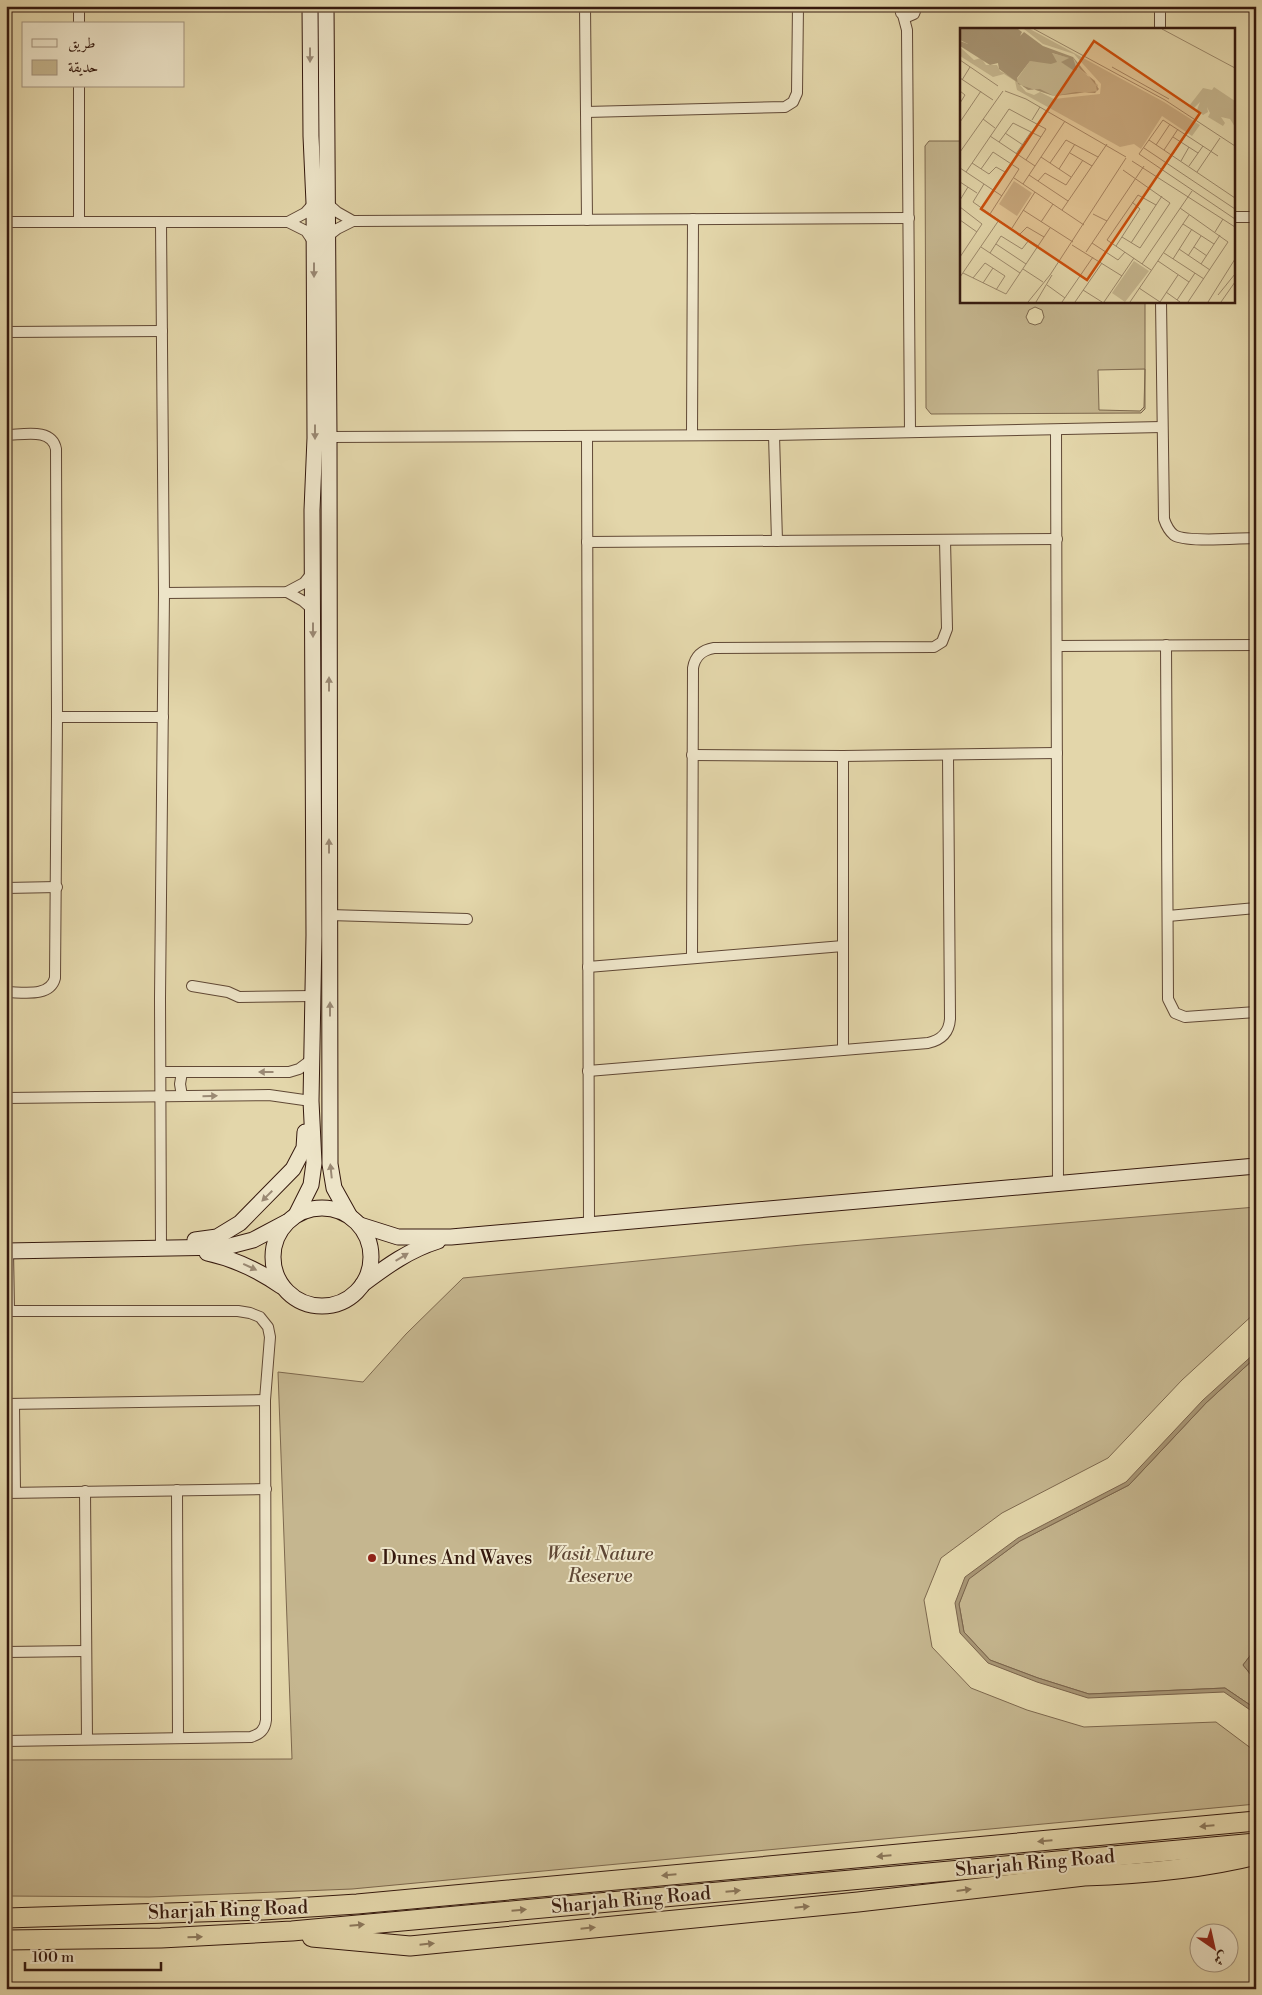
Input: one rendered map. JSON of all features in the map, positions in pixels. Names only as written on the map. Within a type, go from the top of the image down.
[{"type":"highway","name":"Sharjah Ring Road","points":[[6,1918],[263,1910],[356,1904],[1256,1821]]},
{"type":"highway","name":"Sharjah Ring Road","points":[[6,1940],[170,1938],[292,1931],[1256,1843]]},
{"type":"highway","points":[[292,1931],[318,1939],[410,1946],[1213,1865],[1256,1855]]},
{"type":"main road","points":[[310,6],[311,136],[328,236],[330,1172],[337,1195],[367,1236],[371,1248],[368,1274],[362,1285]]},
{"type":"main road","points":[[326,6],[321,203],[314,243],[315,438],[312,510],[314,935],[311,1060],[313,1178],[306,1200],[280,1231],[275,1242],[274,1267],[278,1279],[290,1295],[313,1305],[326,1306],[350,1298],[362,1285],[410,1252],[452,1238]]},
{"type":"main road","points":[[314,935],[320,955],[321,984],[324,987],[330,986]]},
{"type":"main road","points":[[162,1249],[179,1242],[217,1237],[240,1223],[297,1163],[304,1148],[306,1123],[312,1105]]},
{"type":"main road","points":[[7,1251],[235,1246],[253,1240],[309,1210],[323,1208],[337,1210],[354,1220],[398,1237],[452,1238],[1256,1166]]},
{"type":"main road","points":[[186,1248],[237,1261],[264,1274],[285,1289]]},
{"type":"street","points":[[79,6],[79,22]]},
{"type":"street","points":[[585,6],[587,220]]},
{"type":"street","points":[[586,112],[785,107],[793,102],[797,93],[798,6]]},
{"type":"street","points":[[910,432],[906,10],[927,6]]},
{"type":"street","points":[[1160,6],[1160,28]]},
{"type":"street","points":[[79,88],[79,222]]},
{"type":"street","points":[[6,222],[288,222],[321,203],[353,221],[908,218]]},
{"type":"street","points":[[1234,217],[1256,217]]},
{"type":"street","points":[[692,435],[693,219]]},
{"type":"street","points":[[328,236],[338,228],[353,221]]},
{"type":"street","points":[[161,222],[164,593],[160,999],[162,1249]]},
{"type":"street","points":[[288,222],[306,232],[314,243]]},
{"type":"street","points":[[1161,302],[1164,519],[1175,535],[1187,539],[1256,538]]},
{"type":"street","points":[[6,332],[162,331]]},
{"type":"street","points":[[329,436],[774,435],[1162,428]]},
{"type":"street","points":[[1056,430],[1058,1184]]},
{"type":"street","points":[[6,436],[44,435],[53,441],[56,449],[57,717],[57,887],[54,982],[44,992],[6,992]]},
{"type":"street","points":[[774,435],[776,541]]},
{"type":"street","points":[[587,436],[589,1225]]},
{"type":"street","points":[[587,542],[1057,539]]},
{"type":"street","points":[[692,958],[693,668],[696,658],[704,651],[714,648],[930,648],[942,642],[947,629],[944,540]]},
{"type":"street","points":[[164,593],[287,592],[304,583],[312,574]]},
{"type":"street","points":[[287,592],[303,601],[312,609]]},
{"type":"street","points":[[1166,645],[1168,999],[1172,1009],[1180,1016],[1190,1018],[1256,1012]]},
{"type":"street","points":[[1057,646],[1256,645]]},
{"type":"street","points":[[57,717],[163,717]]},
{"type":"street","points":[[692,755],[843,756],[1057,753]]},
{"type":"street","points":[[588,1071],[934,1042],[944,1035],[950,1025],[948,755]]},
{"type":"street","points":[[843,756],[843,1050]]},
{"type":"street","points":[[6,888],[57,887]]},
{"type":"street","points":[[1168,916],[1256,908]]},
{"type":"street","points":[[329,915],[468,919]]},
{"type":"street","points":[[588,967],[843,946]]},
{"type":"street","points":[[192,986],[228,992],[239,997],[313,996]]},
{"type":"street","points":[[162,1072],[288,1072],[299,1069],[311,1060]]},
{"type":"street","points":[[182,1072],[180,1084],[182,1096]]},
{"type":"street","points":[[6,1098],[269,1095],[312,1105]]},
{"type":"street","points":[[6,1740],[251,1737],[260,1733],[266,1725],[265,1400],[270,1337],[268,1327],[260,1317],[238,1311],[7,1311],[7,1251]]},
{"type":"street","points":[[265,1400],[10,1404],[11,1492],[266,1489]]},
{"type":"street","points":[[177,1490],[178,1738]]},
{"type":"street","points":[[86,1492],[87,1739]]},
{"type":"street","points":[[6,1652],[86,1651]]},
{"type":"street","points":[[6,1910],[64,1916]]},
{"type":"green space","points":[[929,141],[960,141],[960,302],[1145,302],[1145,369],[1145,409],[1141,413],[931,414],[926,408],[925,146]],"holes":[[[1035,307],[1042,310],[1044,317],[1041,323],[1035,325],[1029,323],[1026,317],[1029,310]],[[1145,369],[1144,407],[1140,411],[1099,410],[1098,370]]]},
{"type":"green space","name":"Wasit Nature Reserve","points":[[1256,1207],[1256,1312],[1182,1380],[1108,1458],[1002,1513],[941,1558],[924,1600],[932,1647],[971,1688],[1027,1710],[1084,1727],[1216,1722],[1256,1752],[1256,1804],[352,1889],[149,1897],[6,1896],[6,1760],[292,1759],[278,1372],[363,1382],[406,1334],[463,1278],[802,1245]]},
{"type":"green space","points":[[1256,1357],[1256,1648],[1243,1665],[1256,1681],[1256,1709],[1225,1688],[1089,1694],[990,1660],[964,1632],[959,1604],[968,1579],[1020,1541],[1129,1485],[1206,1403]]},
{"type":"shaded area","points":[[1256,1352],[1256,1357],[1206,1403],[1129,1485],[1020,1541],[969,1579],[959,1604],[964,1632],[990,1660],[1038,1678],[1089,1694],[1225,1688],[1256,1709],[1256,1714],[1224,1692],[1088,1698],[1037,1682],[988,1663],[960,1633],[955,1603],[965,1577],[1018,1538],[1126,1482],[1203,1400]]},
{"type":"shaded area","points":[[1256,1648],[1256,1681],[1243,1665]]},
{"type":"place","name":"Dunes And Waves","points":[[372,1558]]}]
